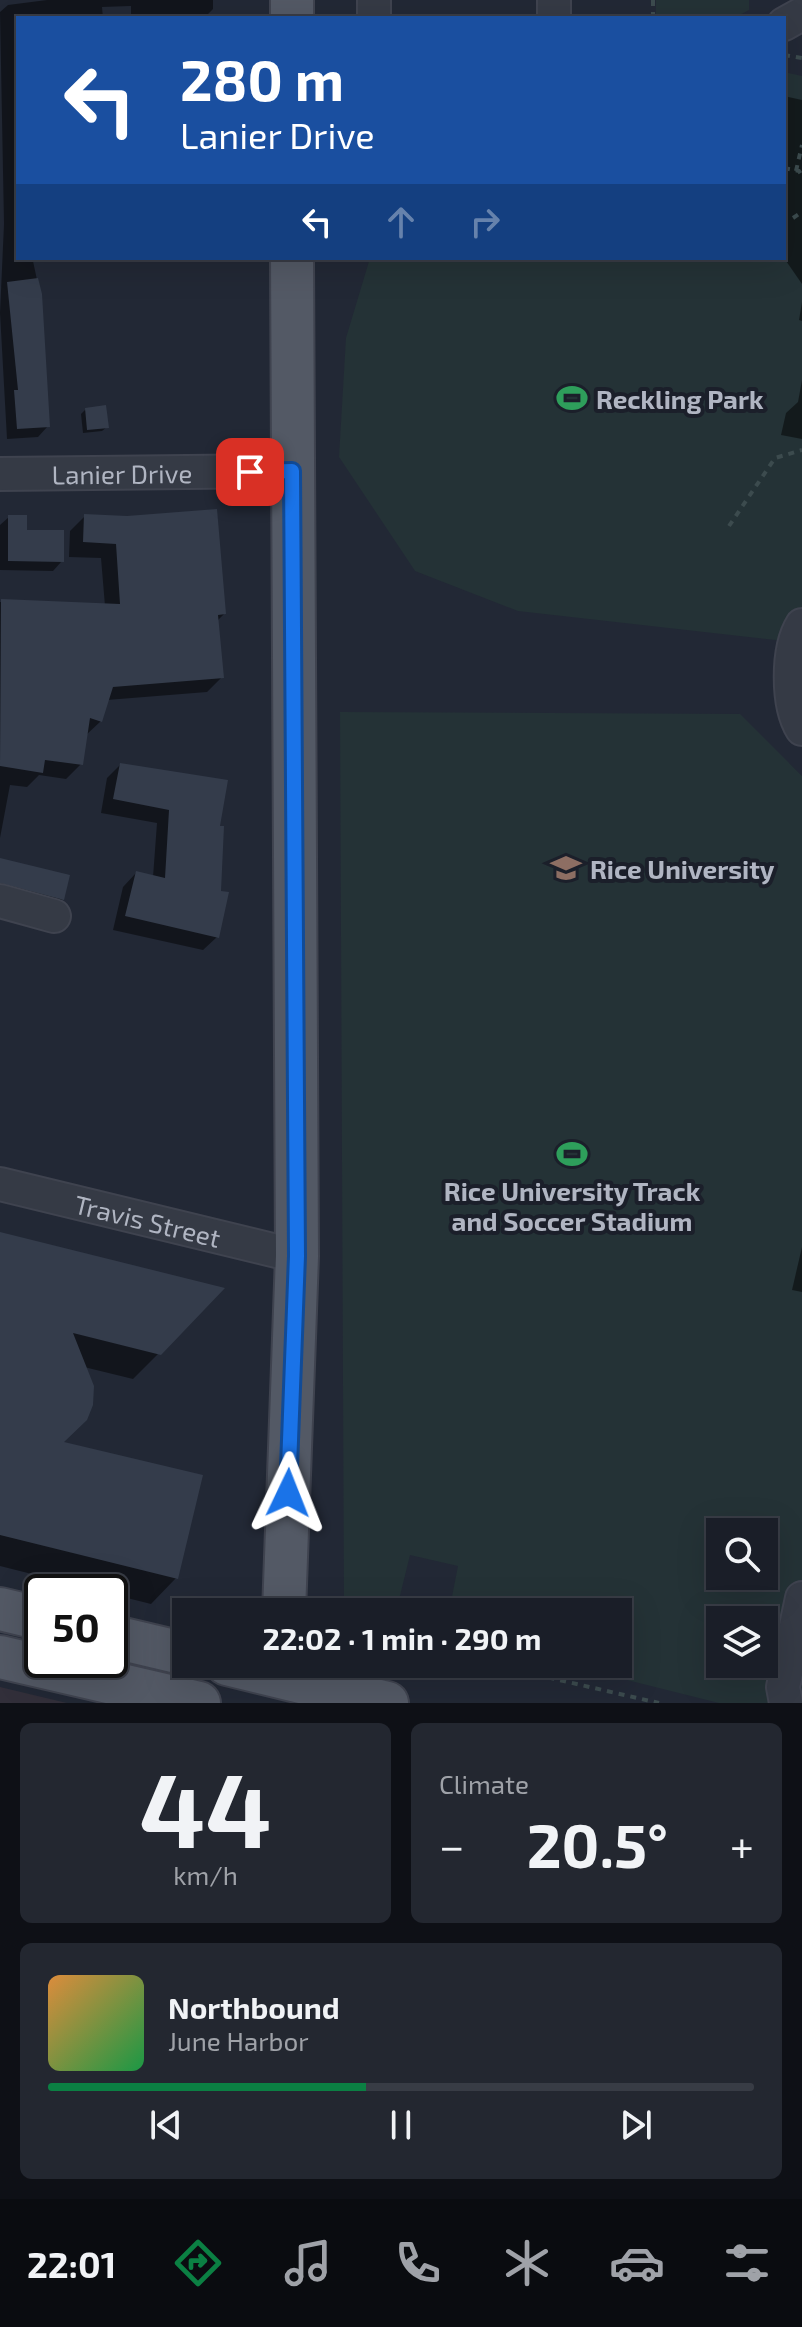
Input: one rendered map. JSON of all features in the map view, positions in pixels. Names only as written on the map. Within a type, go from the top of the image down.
[{"type":"main road","points":[[285,1598],[297,1256],[292,260]]},
{"type":"main road","points":[[0,1609],[24,1615]]},
{"type":"main road","points":[[128,1640],[172,1651]]},
{"type":"main road","points":[[0,1657],[199,1703]]},
{"type":"main road","points":[[274,1681],[387,1703]]},
{"type":"street","name":"Lanier Drive","points":[[0,474],[292,471]]},
{"type":"street","points":[[802,625],[790,681],[795,717],[802,729]]},
{"type":"street","points":[[0,901],[54,916]]},
{"type":"street","name":"Travis Street","points":[[0,1184],[297,1256]]},
{"type":"street","points":[[786,1703],[783,1687],[802,1598]]},
{"type":"path","points":[[800,173],[802,145]]},
{"type":"path","points":[[793,218],[802,212]]},
{"type":"path","points":[[729,526],[775,458],[802,450]]},
{"type":"path","points":[[551,1678],[659,1703]]},
{"type":"shaded area","points":[[656,0],[749,0],[749,10],[738,16],[656,16]]},
{"type":"shaded area","name":"Reckling Park","points":[[786,72],[802,76],[802,615],[785,641],[518,611],[415,571],[339,457],[346,338],[369,260],[786,260]]},
{"type":"shaded area","name":"Rice University Track and Soccer Stadium","points":[[340,712],[740,714],[802,776],[802,1703],[719,1703],[619,1678],[632,1678],[632,1598],[452,1598],[458,1566],[410,1555],[399,1598],[344,1598]]},
{"type":"shaded area","points":[[0,1687],[67,1703],[0,1703]]},
{"type":"building","points":[[38,278],[42,294],[50,427],[17,429],[14,390],[18,390],[7,282]]},
{"type":"building","points":[[106,405],[109,428],[87,430],[85,408]]},
{"type":"building","points":[[217,509],[226,614],[218,615],[224,678],[113,687],[102,722],[90,718],[83,765],[45,760],[43,773],[0,766],[1,599],[120,604],[116,544],[83,542],[84,514],[127,516]]},
{"type":"building","points":[[8,515],[27,515],[27,530],[64,530],[64,562],[8,561]]},
{"type":"building","points":[[120,763],[228,780],[220,826],[224,826],[221,891],[229,892],[219,938],[125,916],[136,871],[165,878],[169,810],[113,799]]},
{"type":"building","points":[[0,858],[70,875],[64,900],[0,883]]},
{"type":"building","points":[[0,1232],[225,1288],[161,1355],[73,1333],[94,1386],[93,1405],[87,1420],[64,1442],[203,1475],[178,1579],[0,1535]]},
{"type":"place","name":"Reckling Park","points":[[572,398]]},
{"type":"place","name":"Rice University","points":[[566,868]]},
{"type":"place","name":"Rice University Track and Soccer Stadium","points":[[572,1154]]},
{"type":"route","points":[[250,472],[292,471],[297,1256],[288,1493]]}]
